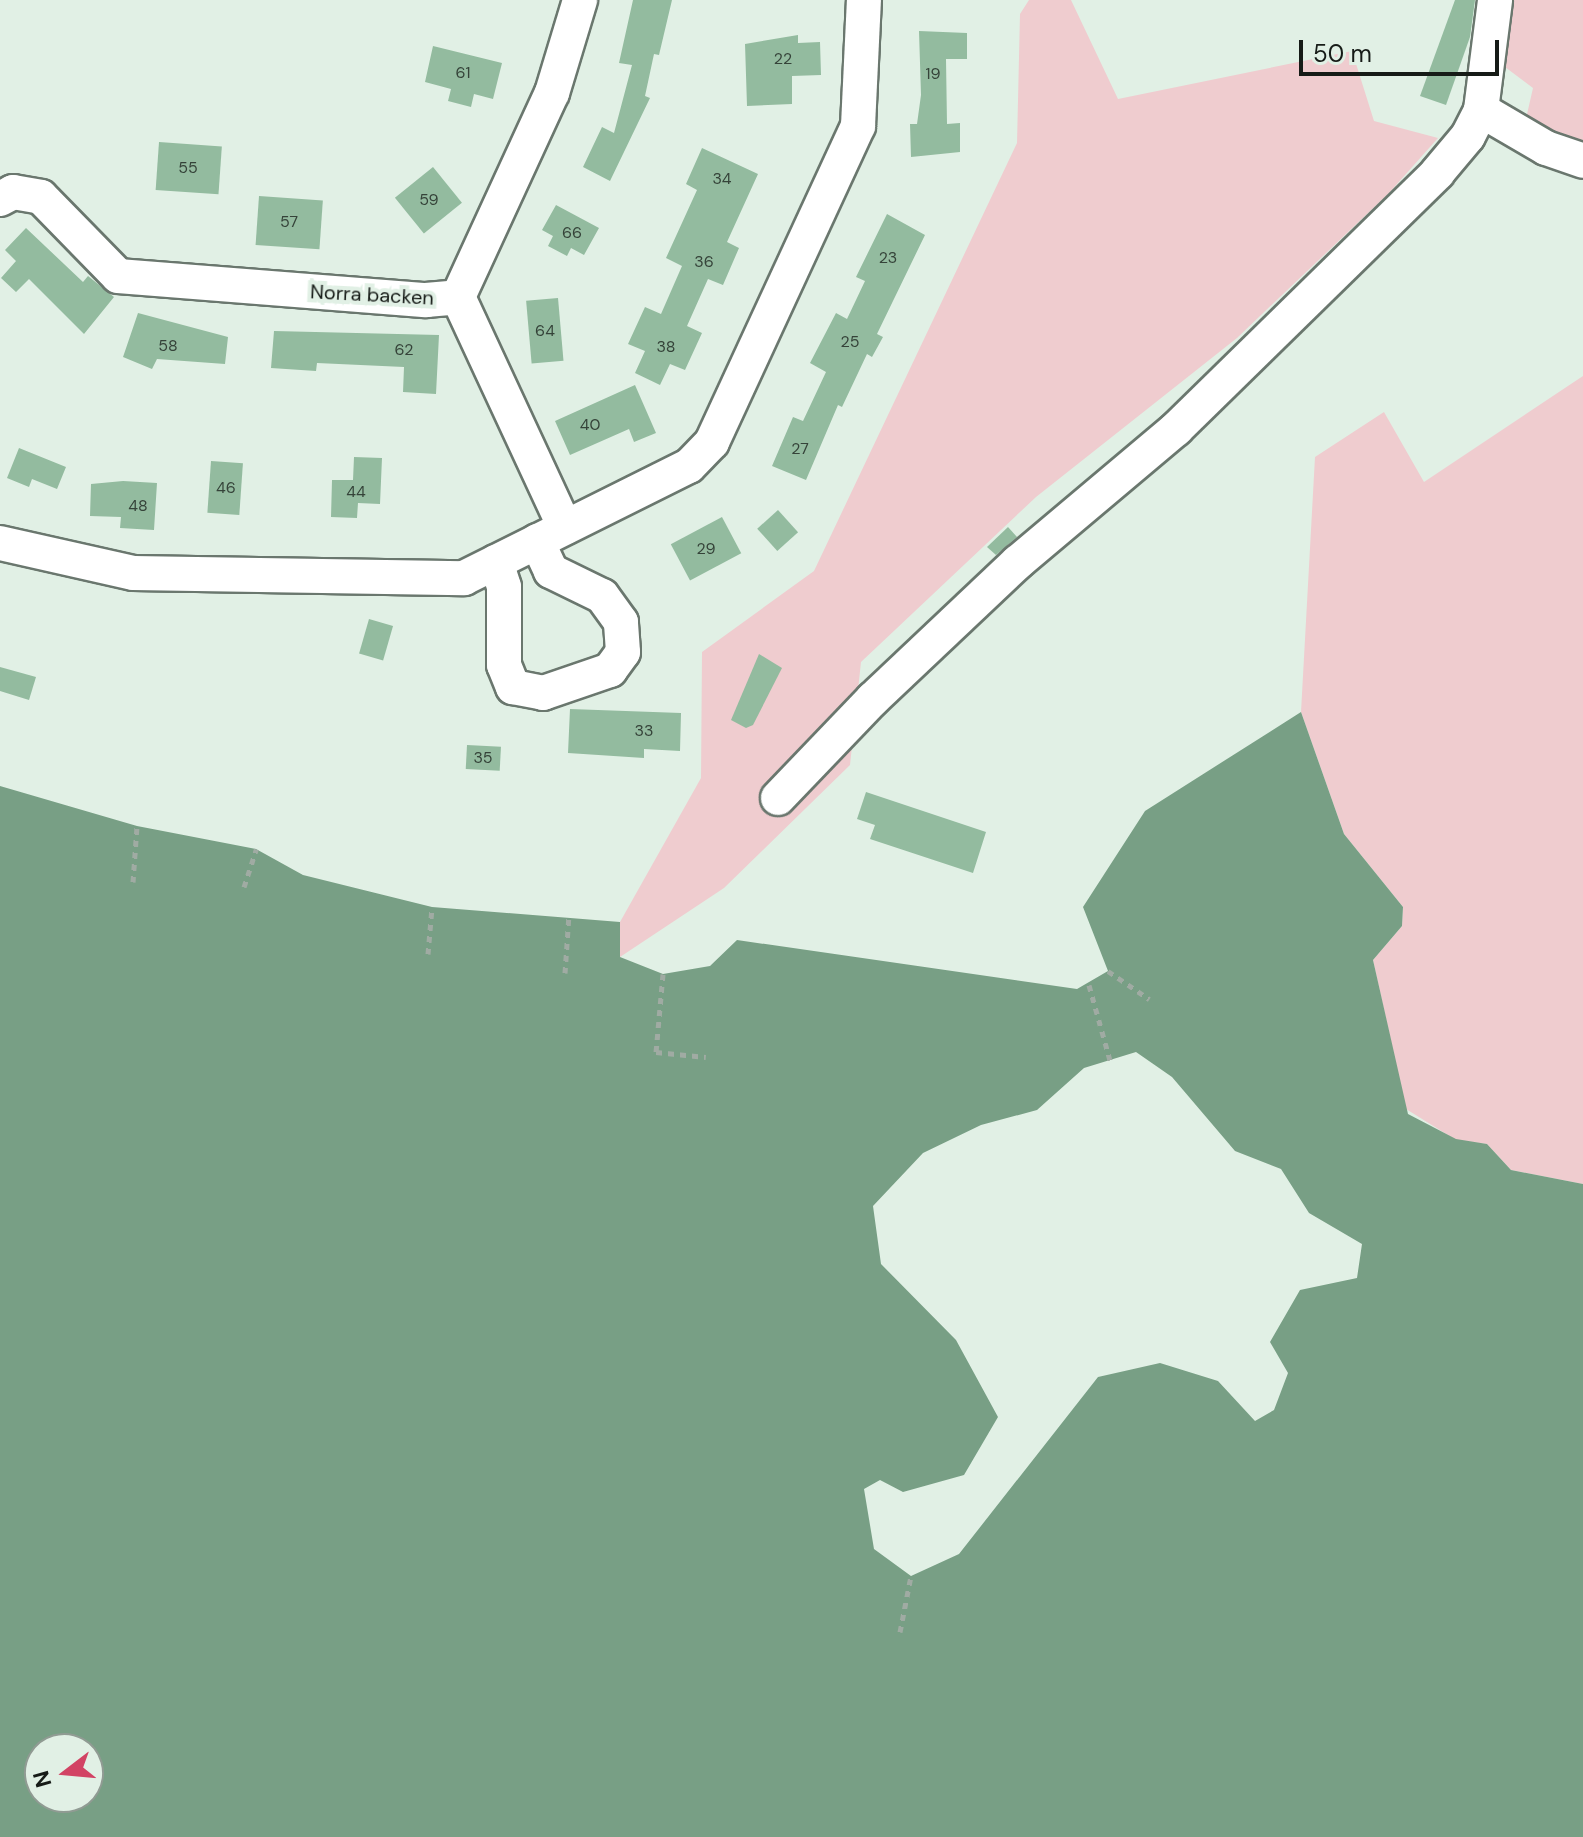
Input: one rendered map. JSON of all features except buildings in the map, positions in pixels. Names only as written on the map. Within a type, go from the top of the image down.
[{"type":"street","name":"Norra backen","points":[[0,199],[13,192],[41,197],[118,276],[426,300],[458,297],[552,93],[580,0]]},
{"type":"street","points":[[0,543],[133,573],[464,578],[689,466],[712,442],[858,126],[864,0]]},
{"type":"street","points":[[778,798],[1018,562],[1187,418],[1437,173],[1481,110],[1495,0]]},
{"type":"street","points":[[1481,110],[1546,148],[1583,161]]},
{"type":"street","points":[[458,297],[551,534],[551,571],[602,596],[621,622],[623,652],[610,670],[543,693],[513,687],[504,665],[504,587],[496,562]]},
{"type":"path","points":[[133,882],[137,826]]},
{"type":"path","points":[[244,887],[256,849]]},
{"type":"path","points":[[428,954],[432,907]]},
{"type":"path","points":[[565,973],[569,915]]},
{"type":"path","points":[[1108,971],[1149,999]]},
{"type":"path","points":[[663,974],[656,1052],[706,1057]]},
{"type":"path","points":[[1089,985],[1110,1060]]},
{"type":"path","points":[[900,1632],[911,1576]]},
{"type":"shaded area","points":[[1029,0],[1071,0],[1118,99],[1352,51],[1374,121],[1438,138],[1389,193],[1237,338],[1036,497],[861,662],[850,765],[724,888],[620,957],[620,922],[701,778],[702,652],[814,571],[1017,143],[1020,14]]},
{"type":"shaded area","points":[[1509,0],[1583,0],[1583,141],[1525,123],[1533,88],[1505,67]]},
{"type":"shaded area","points":[[1583,376],[1583,1184],[1511,1170],[1487,1144],[1456,1140],[1406,1109],[1373,960],[1402,926],[1403,907],[1344,834],[1301,712],[1315,457],[1384,412],[1424,482]]},
{"type":"shaded area","points":[[1301,712],[1344,834],[1403,907],[1402,926],[1373,960],[1408,1114],[1456,1139],[1487,1144],[1511,1170],[1583,1184],[1583,1837],[0,1837],[0,786],[137,826],[256,849],[303,875],[432,907],[620,922],[620,957],[663,974],[710,966],[737,940],[1077,989],[1108,971],[1083,907],[1145,811]],"holes":[[[1136,1052],[1172,1077],[1235,1151],[1281,1169],[1309,1213],[1362,1244],[1357,1278],[1300,1290],[1270,1342],[1288,1373],[1274,1410],[1255,1421],[1218,1381],[1160,1363],[1098,1377],[959,1554],[911,1576],[874,1549],[864,1489],[880,1480],[903,1492],[964,1475],[998,1417],[956,1340],[881,1264],[873,1206],[923,1153],[981,1125],[1037,1110],[1084,1068]]]}]
